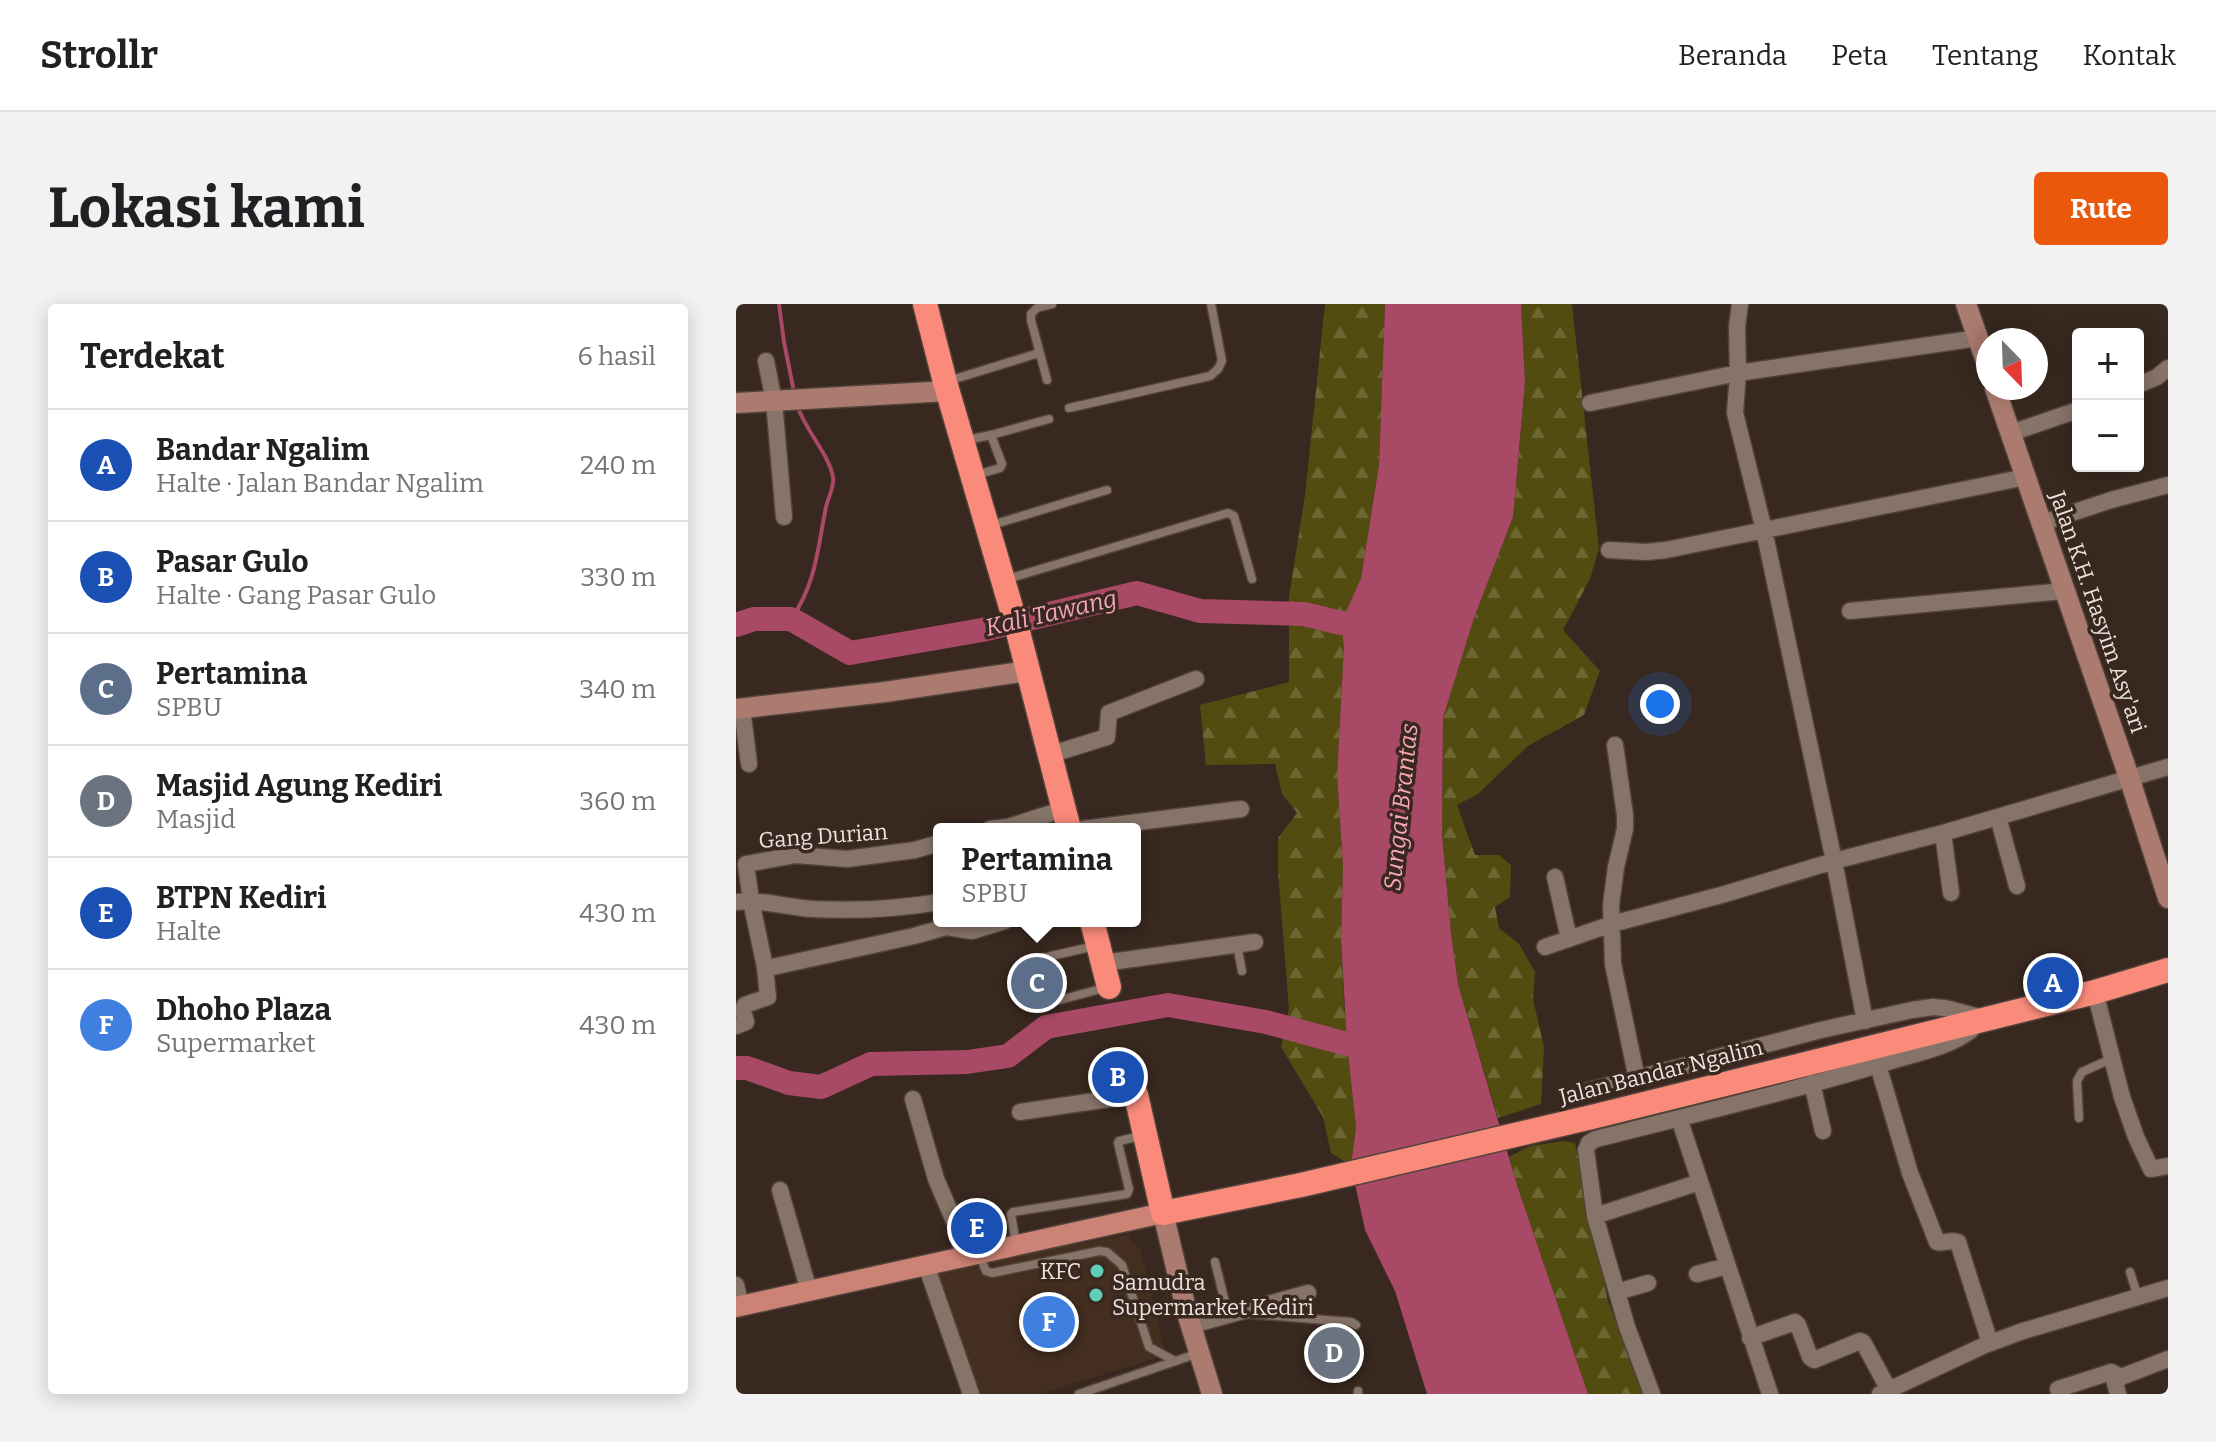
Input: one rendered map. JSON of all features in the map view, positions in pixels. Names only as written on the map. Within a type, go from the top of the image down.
[{"type":"highway","points":[[925,304],[946,387],[1014,618],[1066,819]]},
{"type":"highway","points":[[1093,927],[1109,987]]},
{"type":"highway","name":"Jalan Bandar Ngalim","points":[[1163,1213],[1301,1185],[1596,1116],[2095,992],[2168,970]]},
{"type":"highway","points":[[1136,1095],[1163,1213]]},
{"type":"main road","points":[[738,1306],[1163,1213]]},
{"type":"street","points":[[1740,304],[1735,413],[1764,530],[1865,1021]]},
{"type":"street","points":[[1966,304],[1976,332]]},
{"type":"street","points":[[1590,403],[1738,373],[1976,338]]},
{"type":"street","points":[[766,361],[787,401],[784,517]]},
{"type":"street","points":[[2144,382],[2168,368]]},
{"type":"street","points":[[736,403],[946,387]]},
{"type":"street","name":"Jalan K.H. Hasyim Asy'ari","points":[[1999,400],[2168,898]]},
{"type":"street","points":[[2011,433],[2072,412]]},
{"type":"street","points":[[1609,550],[1666,550],[2026,477]]},
{"type":"street","points":[[2042,523],[2168,485]]},
{"type":"street","points":[[1850,611],[2064,591]]},
{"type":"street","points":[[749,764],[739,708],[885,692],[1027,671]]},
{"type":"street","points":[[1049,755],[1107,737],[1109,713],[1196,679]]},
{"type":"street","points":[[1615,745],[1625,829],[1613,884],[1613,964],[1637,1079]]},
{"type":"street","points":[[1545,947],[1612,924],[2168,767]]},
{"type":"street","points":[[1130,823],[1241,809]]},
{"type":"street","points":[[1998,817],[2017,886]]},
{"type":"street","points":[[1037,823],[1066,819]]},
{"type":"street","points":[[1943,833],[1951,893]]},
{"type":"street","name":"Gang Durian","points":[[743,901],[746,864],[796,855],[847,859],[933,845]]},
{"type":"street","points":[[1555,877],[1569,939]]},
{"type":"street","points":[[736,1026],[746,1022],[745,1005],[768,997],[765,967],[743,901],[811,909],[865,909],[933,903]]},
{"type":"street","points":[[765,967],[946,927],[972,931],[985,927]]},
{"type":"street","points":[[1100,954],[1246,943]]},
{"type":"street","points":[[2095,992],[2111,1059],[2136,1137],[2149,1166],[2154,1169],[2168,1166]]},
{"type":"street","points":[[1580,1093],[1865,1021],[1933,1007],[1985,1019]]},
{"type":"street","points":[[1652,1394],[1627,1327],[1595,1216],[1586,1150],[1589,1143],[1942,1045],[1965,1034],[1985,1019]]},
{"type":"street","points":[[1878,1065],[1910,1173],[1937,1242],[1958,1242],[1990,1343]]},
{"type":"street","points":[[1812,1083],[1823,1131]]},
{"type":"street","points":[[1020,1112],[1136,1095]]},
{"type":"street","points":[[913,1099],[936,1179],[971,1255]]},
{"type":"street","points":[[1679,1118],[1770,1394]]},
{"type":"street","points":[[1595,1216],[1700,1182]]},
{"type":"street","points":[[780,1190],[809,1291]]},
{"type":"street","points":[[1163,1213],[1212,1394]]},
{"type":"street","points":[[926,1265],[971,1394]]},
{"type":"street","points":[[1697,1274],[1727,1266]]},
{"type":"street","points":[[1617,1292],[1648,1283]]},
{"type":"street","points":[[736,1285],[738,1306]]},
{"type":"street","points":[[1750,1338],[1795,1322],[1814,1360],[1863,1342],[1885,1392],[1990,1343],[2168,1288]]},
{"type":"street","points":[[1192,1325],[1308,1293]]},
{"type":"street","points":[[2118,1394],[2115,1383],[2121,1377],[2168,1359]]},
{"type":"street","points":[[2068,1389],[2111,1372],[2121,1377]]},
{"type":"lane","points":[[1047,380],[1031,314],[1037,308],[1052,304]]},
{"type":"lane","points":[[1069,408],[1210,376],[1222,361],[1211,304]]},
{"type":"lane","points":[[946,387],[1039,353]]},
{"type":"lane","points":[[962,441],[1049,419]]},
{"type":"lane","points":[[972,476],[1002,467],[991,435]]},
{"type":"lane","points":[[987,527],[1107,490]]},
{"type":"lane","points":[[1003,581],[1228,513],[1234,516],[1252,579]]},
{"type":"lane","points":[[1242,971],[1246,943]]},
{"type":"lane","points":[[1100,954],[1038,959],[1033,963],[1033,970],[1039,991],[1045,1000],[1052,1002],[1109,987]]},
{"type":"lane","points":[[2079,1118],[2079,1077],[2082,1072],[2111,1059]]},
{"type":"lane","points":[[1016,1245],[1011,1224],[1013,1212],[1127,1194],[1129,1189],[1118,1143],[1146,1136]]},
{"type":"lane","points":[[971,1255],[992,1273],[1099,1251],[1107,1252],[1122,1265],[1149,1347],[1175,1361]]},
{"type":"lane","points":[[1215,1262],[1233,1314],[1351,1322],[1356,1325]]},
{"type":"lane","points":[[2130,1272],[2138,1297]]},
{"type":"lane","points":[[1079,1394],[1199,1353]]},
{"type":"shaded area","points":[[1127,1235],[1141,1250],[1166,1355],[1040,1394],[977,1394],[932,1270]]},
{"type":"green space","points":[[1325,304],[1385,304],[1379,465],[1361,578],[1344,646],[1337,775],[1343,867],[1341,940],[1344,1002],[1356,1127],[1351,1165],[1331,1153],[1323,1117],[1281,1047],[1289,1009],[1278,838],[1297,813],[1282,794],[1275,764],[1206,765],[1200,705],[1289,682],[1289,597],[1305,495]]},
{"type":"green space","points":[[1521,304],[1572,304],[1599,548],[1590,579],[1563,630],[1600,671],[1584,715],[1528,746],[1478,794],[1457,805],[1475,855],[1499,855],[1511,865],[1510,897],[1495,907],[1499,928],[1519,944],[1535,972],[1533,999],[1544,1047],[1541,1104],[1498,1118],[1458,984],[1442,834],[1443,718],[1474,618],[1513,517],[1525,382]]},
{"type":"green space","points":[[1564,1141],[1575,1143],[1608,1301],[1642,1394],[1588,1394],[1517,1185],[1509,1157],[1530,1146]]},
{"type":"water","name":"Sungai Brantas","points":[[1385,304],[1521,304],[1525,382],[1513,517],[1474,618],[1443,718],[1442,834],[1458,984],[1517,1185],[1588,1394],[1427,1394],[1395,1291],[1365,1230],[1351,1165],[1356,1127],[1341,940],[1343,867],[1337,775],[1344,646],[1341,623],[1361,578],[1379,465]]},
{"type":"waterway","points":[[779,304],[794,392]]},
{"type":"waterway","points":[[791,619],[811,579],[833,480],[831,468],[797,405]]},
{"type":"waterway","name":"Kali Tawang","points":[[736,625],[754,619],[791,619],[850,653],[982,630],[1137,593],[1200,611],[1304,614],[1341,623],[1373,624]]},
{"type":"waterway","points":[[736,1068],[747,1068],[789,1083],[821,1087],[871,1064],[967,1062],[1008,1056],[1046,1027],[1168,1005],[1266,1022],[1347,1044],[1380,1047]]},
{"type":"place","name":"Pertamina","points":[[1037,983]]},
{"type":"place","name":"Bandar Ngalim","points":[[2053,983]]},
{"type":"place","name":"Pasar Gulo","points":[[1118,1077]]},
{"type":"place","name":"BTPN Kediri","points":[[977,1228]]},
{"type":"place","name":"KFC","points":[[1097,1271]]},
{"type":"place","name":"Samudra Supermarket Kediri","points":[[1096,1295]]},
{"type":"place","name":"Dhoho Plaza","points":[[1049,1322]]},
{"type":"place","name":"Masjid Agung Kediri","points":[[1334,1353]]}]
